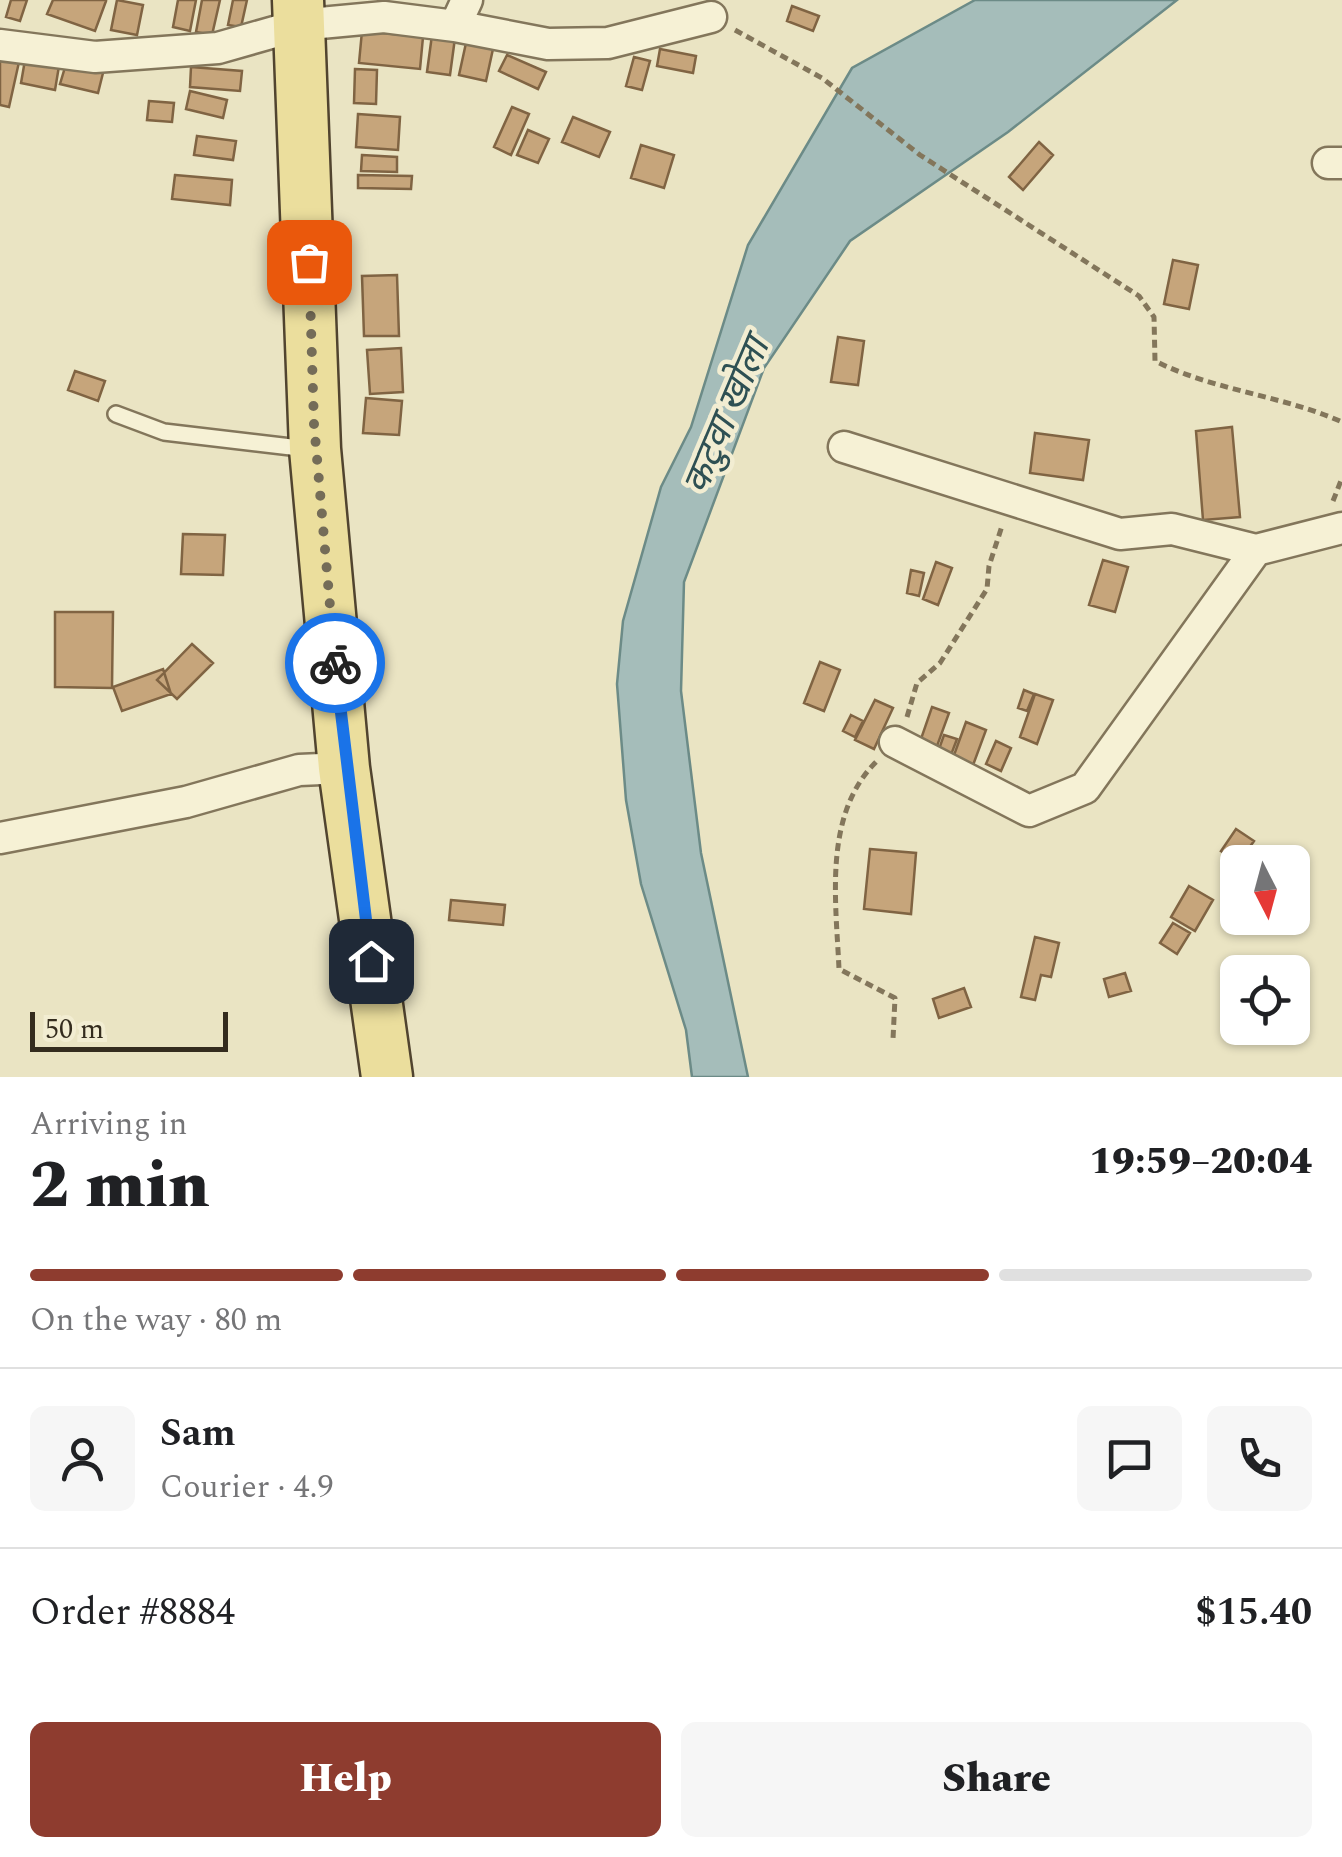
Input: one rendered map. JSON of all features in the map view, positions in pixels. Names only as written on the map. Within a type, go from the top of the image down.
[{"type":"main road","points":[[298,13],[316,450],[344,768],[387,1077]]},
{"type":"street","points":[[0,45],[96,57],[218,48],[298,13],[384,17],[461,13],[548,44],[608,43],[711,17]]},
{"type":"street","points":[[844,447],[1120,534],[1172,529],[1256,550],[1342,528]]},
{"type":"street","points":[[896,742],[1029,811],[1085,788],[1256,550]]},
{"type":"street","points":[[0,838],[186,802],[299,770],[344,768]]},
{"type":"lane","points":[[116,414],[164,432],[316,450]]},
{"type":"path","points":[[711,17],[822,78],[920,154],[1139,296],[1154,317],[1155,361],[1191,379],[1300,403],[1342,422]]},
{"type":"water","name":"कटुवा खोला","points":[[975,0],[1177,0],[1008,132],[850,241],[764,368],[684,582],[681,691],[701,853],[748,1077],[692,1077],[686,1030],[641,884],[626,800],[617,684],[623,621],[661,487],[691,427],[748,245],[852,68]]},
{"type":"building","points":[[11,0],[27,0],[20,21],[6,17]]},
{"type":"building","points":[[53,0],[106,1],[95,31],[47,14]]},
{"type":"building","points":[[117,0],[143,5],[137,35],[111,30]]},
{"type":"building","points":[[178,0],[196,0],[190,31],[173,27]]},
{"type":"building","points":[[202,0],[220,0],[212,35],[196,32]]},
{"type":"building","points":[[233,0],[247,0],[241,27],[228,25]]},
{"type":"building","points":[[792,6],[819,16],[813,31],[787,21]]},
{"type":"building","points":[[362,31],[423,37],[420,69],[359,63]]},
{"type":"building","points":[[432,35],[455,38],[450,75],[427,72]]},
{"type":"building","points":[[466,43],[493,49],[486,81],[459,75]]},
{"type":"building","points":[[660,49],[696,56],[693,73],[657,66]]},
{"type":"building","points":[[507,55],[546,72],[538,89],[499,71]]},
{"type":"building","points":[[634,57],[650,61],[642,90],[626,86]]},
{"type":"building","points":[[0,58],[19,62],[9,107],[0,105]]},
{"type":"building","points":[[25,60],[59,66],[55,90],[21,83]]},
{"type":"building","points":[[66,64],[103,73],[98,93],[60,84]]},
{"type":"building","points":[[191,67],[242,71],[240,91],[190,87]]},
{"type":"building","points":[[355,69],[377,70],[376,104],[354,103]]},
{"type":"building","points":[[190,91],[227,100],[223,118],[186,109]]},
{"type":"building","points":[[149,101],[174,103],[172,122],[147,120]]},
{"type":"building","points":[[512,107],[529,114],[511,155],[494,147]]},
{"type":"building","points":[[358,114],[400,117],[398,150],[356,147]]},
{"type":"building","points":[[573,117],[610,132],[599,157],[562,142]]},
{"type":"building","points":[[528,130],[549,139],[538,163],[517,155]]},
{"type":"building","points":[[197,136],[236,141],[233,160],[194,155]]},
{"type":"building","points":[[1039,142],[1053,155],[1023,190],[1009,177]]},
{"type":"building","points":[[641,145],[674,155],[664,188],[631,178]]},
{"type":"building","points":[[362,155],[397,157],[397,172],[361,171]]},
{"type":"building","points":[[175,175],[232,180],[230,205],[172,199]]},
{"type":"building","points":[[358,175],[412,176],[411,189],[358,188]]},
{"type":"building","points":[[1173,260],[1198,265],[1189,309],[1164,304]]},
{"type":"building","points":[[397,275],[399,336],[364,336],[362,276]]},
{"type":"building","points":[[838,337],[864,341],[858,385],[831,382]]},
{"type":"building","points":[[401,348],[403,392],[370,394],[367,350]]},
{"type":"building","points":[[75,371],[105,381],[98,401],[68,390]]},
{"type":"building","points":[[366,398],[402,401],[399,435],[363,433]]},
{"type":"building","points":[[1232,427],[1240,517],[1203,520],[1196,431]]},
{"type":"building","points":[[1035,433],[1089,440],[1083,480],[1030,473]]},
{"type":"building","points":[[183,534],[225,535],[223,575],[181,574]]},
{"type":"building","points":[[1103,560],[1128,567],[1115,612],[1089,605]]},
{"type":"building","points":[[936,562],[952,568],[938,605],[923,599]]},
{"type":"building","points":[[911,570],[924,573],[919,596],[907,593]]},
{"type":"building","points":[[55,612],[113,612],[112,688],[55,687]]},
{"type":"building","points":[[192,644],[213,663],[177,699],[157,680]]},
{"type":"building","points":[[820,662],[840,670],[824,711],[804,703]]},
{"type":"building","points":[[163,669],[171,694],[122,711],[113,687]]},
{"type":"building","points":[[1024,690],[1034,694],[1027,711],[1018,708]]},
{"type":"building","points":[[1035,694],[1053,700],[1037,744],[1020,737]]},
{"type":"building","points":[[875,700],[893,708],[874,749],[855,740]]},
{"type":"building","points":[[932,707],[949,713],[929,768],[913,762]]},
{"type":"building","points":[[851,715],[863,721],[855,737],[843,731]]},
{"type":"building","points":[[966,722],[986,730],[969,776],[949,769]]},
{"type":"building","points":[[944,735],[957,739],[946,768],[934,763]]},
{"type":"building","points":[[996,741],[1011,748],[1001,771],[986,764]]},
{"type":"building","points":[[1236,829],[1254,841],[1251,845],[1225,845]]},
{"type":"building","points":[[870,849],[916,853],[911,914],[864,909]]},
{"type":"building","points":[[1189,886],[1213,900],[1195,931],[1171,917]]},
{"type":"building","points":[[451,900],[505,905],[503,925],[449,920]]},
{"type":"building","points":[[1173,923],[1190,933],[1177,954],[1160,943]]},
{"type":"building","points":[[1035,937],[1059,943],[1051,977],[1041,975],[1035,1000],[1021,997]]},
{"type":"building","points":[[1125,973],[1131,991],[1109,997],[1104,979]]},
{"type":"building","points":[[964,988],[971,1007],[939,1018],[933,999]]},
{"type":"way so far","points":[[309,262],[314,424],[335,663]]},
{"type":"route","points":[[335,663],[344,768],[371,961]]}]
